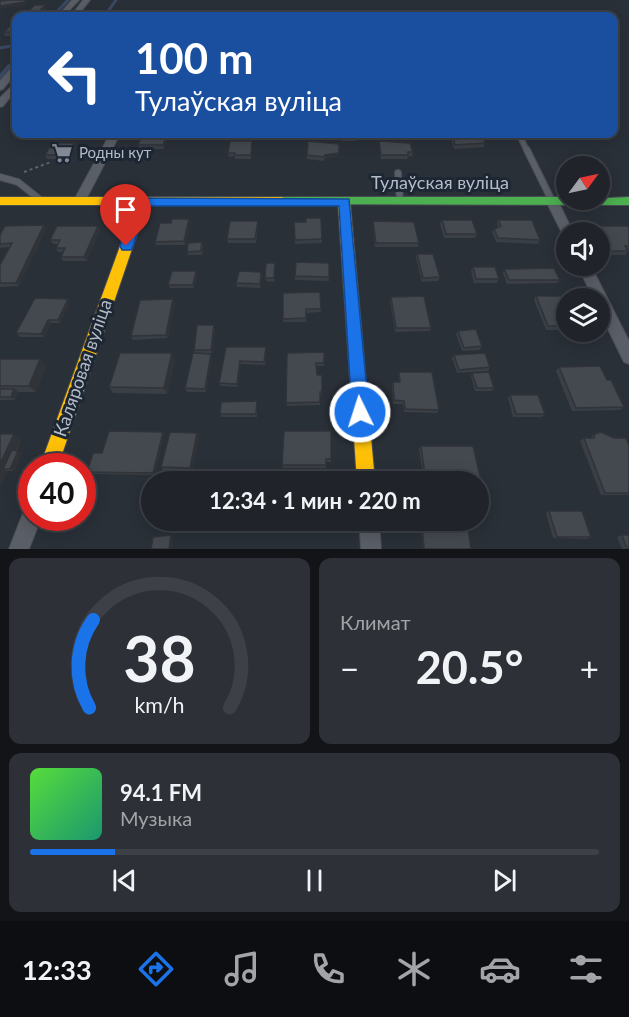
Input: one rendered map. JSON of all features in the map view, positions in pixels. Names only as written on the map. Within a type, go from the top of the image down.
[{"type":"main road","name":"Тулаўская вуліца","points":[[0,201],[629,201]]},
{"type":"main road","name":"Каляровая вуліца","points":[[54,453],[142,202]]},
{"type":"main road","points":[[344,202],[365,471]]},
{"type":"street","points":[[65,12],[76,0]]},
{"type":"street","points":[[77,12],[87,0]]},
{"type":"street","points":[[0,87],[12,73]]},
{"type":"street","points":[[0,104],[12,90]]},
{"type":"street","points":[[79,202],[113,138]]},
{"type":"street","points":[[552,201],[562,222]]},
{"type":"street","points":[[589,276],[629,357]]},
{"type":"street","points":[[20,549],[26,531]]},
{"type":"street","points":[[370,531],[371,549]]},
{"type":"lane","points":[[521,138],[552,201]]},
{"type":"lane","points":[[398,173],[400,201]]},
{"type":"lane","points":[[0,177],[8,178],[29,189],[43,202]]},
{"type":"path","points":[[8,178],[51,162]]},
{"type":"building","points":[[25,0],[25,2],[0,6],[0,1]]},
{"type":"building","points":[[35,5],[46,5],[39,11],[28,11]]},
{"type":"building","points":[[11,25],[12,25],[12,32],[4,32]]},
{"type":"building","points":[[141,138],[166,138],[163,145],[138,145]]},
{"type":"building","points":[[453,138],[483,138],[485,143],[455,145]]},
{"type":"building","points":[[230,141],[252,141],[251,155],[228,153]]},
{"type":"building","points":[[308,141],[339,144],[339,153],[324,157],[307,155]]},
{"type":"building","points":[[379,141],[410,143],[413,152],[408,152],[408,155],[381,155]]},
{"type":"building","points":[[52,143],[74,143],[68,155],[45,155]]},
{"type":"building","points":[[306,218],[321,218],[322,239],[295,240],[294,222],[306,222]]},
{"type":"building","points":[[172,219],[189,219],[184,241],[155,242],[160,223],[171,223]]},
{"type":"building","points":[[442,220],[472,220],[477,234],[446,234]]},
{"type":"building","points":[[498,220],[532,220],[540,240],[498,238],[494,229],[501,226]]},
{"type":"building","points":[[230,221],[258,221],[255,239],[227,239]]},
{"type":"building","points":[[373,221],[414,222],[419,243],[376,243]]},
{"type":"building","points":[[44,225],[16,283],[0,283],[0,265],[12,243],[0,244],[0,235],[5,226]]},
{"type":"building","points":[[57,226],[98,226],[84,257],[61,257],[65,248],[56,248],[60,240],[50,240]]},
{"type":"building","points":[[610,226],[629,226],[629,246],[625,246],[628,251],[611,251]]},
{"type":"building","points":[[202,242],[201,251],[187,252],[188,243]]},
{"type":"building","points":[[417,254],[433,254],[440,277],[423,278]]},
{"type":"building","points":[[296,262],[329,263],[329,277],[295,276]]},
{"type":"building","points":[[266,263],[275,263],[274,278],[265,278]]},
{"type":"building","points":[[473,267],[495,267],[499,279],[476,279]]},
{"type":"building","points":[[554,268],[560,280],[509,280],[504,269]]},
{"type":"building","points":[[172,271],[196,271],[193,285],[168,285]]},
{"type":"building","points":[[239,271],[261,272],[260,284],[236,283]]},
{"type":"building","points":[[320,292],[321,309],[306,309],[306,318],[283,319],[283,293]]},
{"type":"building","points":[[424,296],[431,328],[396,328],[391,297]]},
{"type":"building","points":[[536,296],[556,296],[556,326],[548,326]]},
{"type":"building","points":[[35,298],[68,299],[58,320],[48,320],[41,334],[16,333]]},
{"type":"building","points":[[173,299],[166,335],[131,336],[140,300]]},
{"type":"building","points":[[197,325],[214,325],[211,350],[194,350]]},
{"type":"building","points":[[476,329],[482,346],[464,348],[458,331]]},
{"type":"building","points":[[226,347],[266,347],[264,362],[240,361],[237,384],[219,383]]},
{"type":"building","points":[[324,352],[324,363],[316,363],[317,375],[322,375],[320,402],[286,403],[287,353]]},
{"type":"building","points":[[120,353],[172,353],[164,388],[109,387]]},
{"type":"building","points":[[193,353],[211,354],[205,389],[185,388]]},
{"type":"building","points":[[485,353],[490,367],[459,370],[454,355]]},
{"type":"building","points":[[0,359],[40,359],[29,386],[0,386]]},
{"type":"building","points":[[600,366],[607,380],[611,380],[624,407],[576,408],[559,367]]},
{"type":"building","points":[[399,372],[432,372],[439,410],[405,409],[404,401],[394,400],[393,382],[400,382]]},
{"type":"building","points":[[489,372],[494,388],[477,388],[472,373]]},
{"type":"building","points":[[0,389],[14,389],[11,397],[0,397]]},
{"type":"building","points":[[510,395],[538,395],[545,414],[516,414]]},
{"type":"building","points":[[257,401],[256,414],[220,414],[221,402]]},
{"type":"building","points":[[109,431],[163,432],[153,471],[96,472],[96,453],[102,453]]},
{"type":"building","points":[[284,431],[331,431],[331,459],[326,459],[326,465],[282,465]]},
{"type":"building","points":[[170,432],[197,433],[190,468],[161,467]]},
{"type":"building","points":[[601,432],[614,438],[626,438],[629,445],[629,493],[605,493],[584,438],[594,438],[595,434]]},
{"type":"building","points":[[0,434],[14,434],[0,464]]},
{"type":"building","points":[[421,446],[473,446],[479,471],[424,471]]},
{"type":"building","points":[[12,450],[18,451],[10,469],[3,469]]},
{"type":"building","points":[[549,511],[582,511],[591,537],[557,537]]},
{"type":"building","points":[[422,531],[468,531],[471,549],[424,549]]},
{"type":"building","points":[[171,535],[169,549],[151,549],[153,537]]},
{"type":"building","points":[[622,535],[629,535],[629,549],[627,549]]},
{"type":"waterway","points":[[57,12],[68,0]]},
{"type":"waterway","points":[[108,12],[116,0]]},
{"type":"waterway","points":[[0,48],[12,46]]},
{"type":"waterway","points":[[8,68],[12,63]]},
{"type":"waterway","points":[[0,77],[9,66]]},
{"type":"traffic: fast","points":[[282,201],[629,201]]},
{"type":"traffic: slow","points":[[0,201],[282,201]]},
{"type":"traffic: slow","points":[[54,453],[142,202]]},
{"type":"traffic: slow","points":[[344,202],[365,471]]},
{"type":"place","name":"Родны кут","points":[[62,153]]},
{"type":"route","points":[[126,246],[142,202],[344,202],[360,412]]}]
